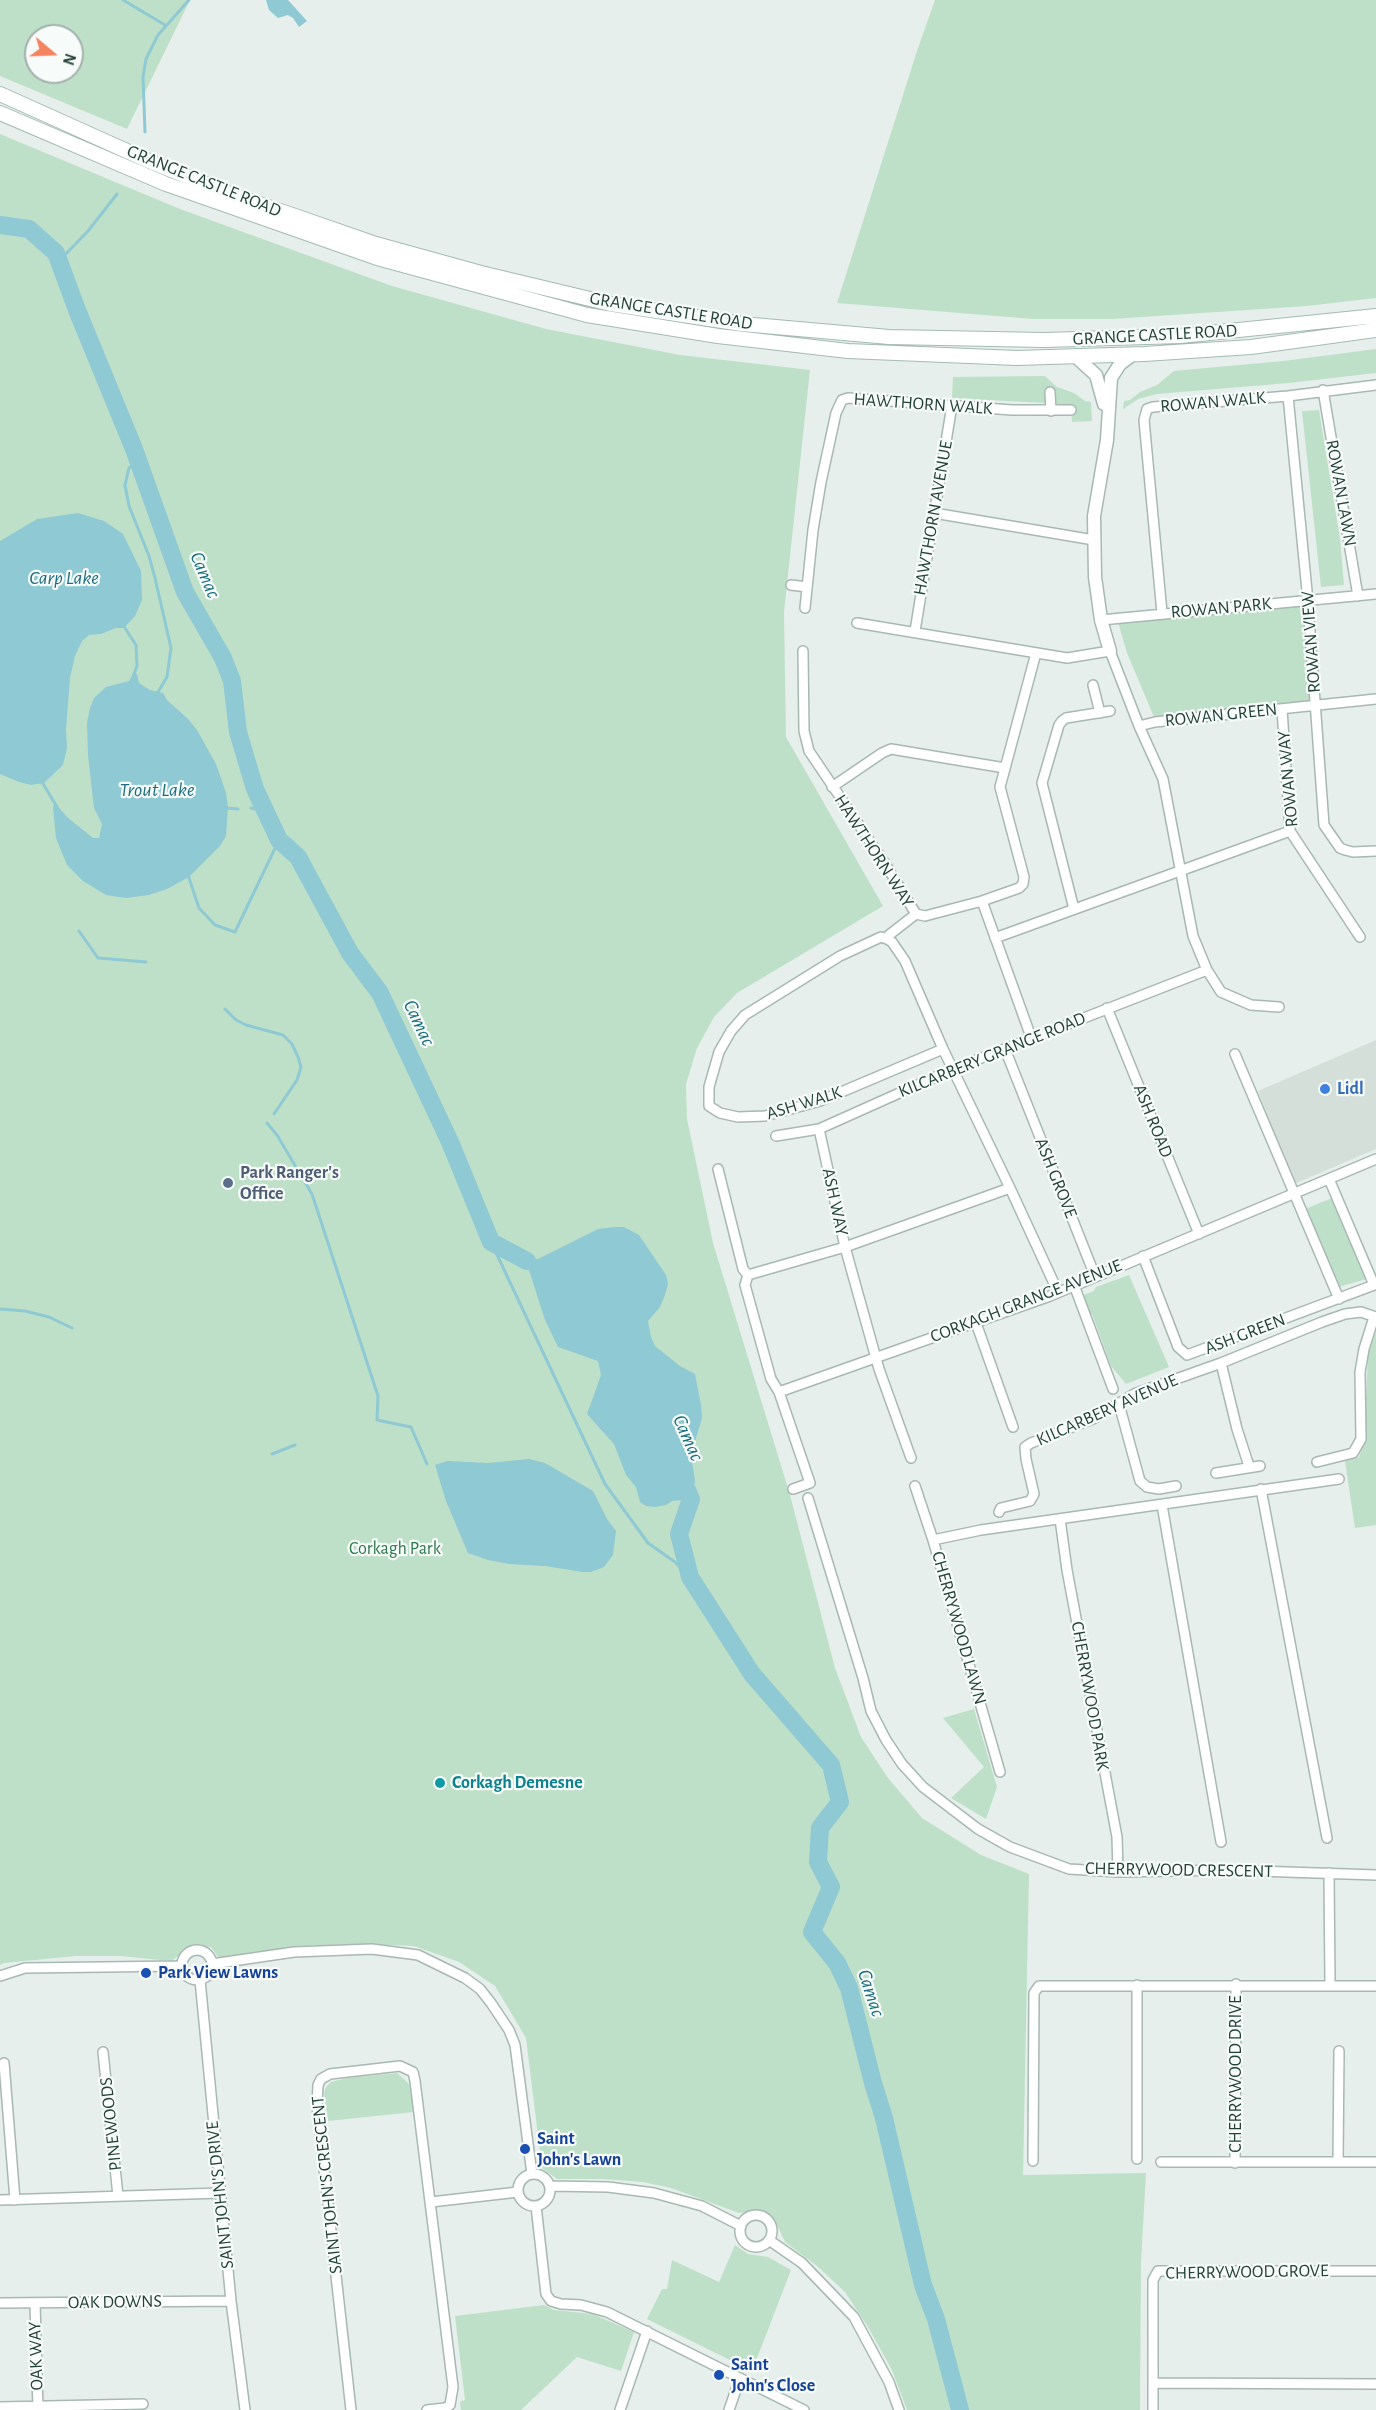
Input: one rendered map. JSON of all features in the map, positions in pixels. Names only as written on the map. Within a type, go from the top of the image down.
[{"type":"main road","name":"GRANGE CASTLE ROAD","points":[[0,94],[149,161],[230,194],[305,220],[376,244],[481,273],[623,306],[742,324],[889,338],[1008,339],[1180,336],[1376,316]]},
{"type":"main road","name":"GRANGE CASTLE ROAD","points":[[0,113],[166,184],[377,258],[587,315],[718,336],[848,351],[1017,358],[1132,355],[1251,347],[1376,330]]},
{"type":"street","points":[[1132,355],[1120,364],[1112,378],[1107,440],[1094,516],[1095,577],[1101,620],[1110,651],[1139,726],[1163,779],[1193,936],[1207,970],[1221,992],[1251,1005],[1279,1007]]},
{"type":"street","points":[[1076,356],[1096,375],[1102,389],[1107,420]]},
{"type":"street","name":"ROWAN WALK","points":[[1162,613],[1144,420],[1147,409],[1376,385]]},
{"type":"street","name":"ROWAN LAWN","points":[[1323,390],[1358,596]]},
{"type":"street","points":[[1050,392],[1051,411]]},
{"type":"street","name":"ROWAN VIEW","points":[[1288,396],[1307,600],[1324,825],[1340,848],[1353,852],[1376,851]]},
{"type":"street","name":"HAWTHORN WALK","points":[[805,608],[818,501],[838,404],[848,398],[1012,410],[1071,410]]},
{"type":"street","name":"HAWTHORN AVENUE","points":[[915,631],[952,405]]},
{"type":"street","points":[[934,513],[1094,540]]},
{"type":"street","points":[[790,585],[807,587]]},
{"type":"street","name":"ROWAN PARK","points":[[1101,620],[1376,594]]},
{"type":"street","points":[[857,623],[1067,658],[1110,651]]},
{"type":"street","name":"HAWTHORN WAY","points":[[803,651],[806,741],[812,759],[884,862],[916,914]]},
{"type":"street","points":[[1036,653],[1005,768],[1001,792],[1024,877],[1023,884],[1019,888],[982,901],[925,916],[916,914],[889,934],[887,939],[892,942],[904,961],[1058,1292]]},
{"type":"street","points":[[791,666],[802,666]]},
{"type":"street","points":[[1093,685],[1100,713]]},
{"type":"street","name":"ROWAN GREEN","points":[[1139,726],[1155,722],[1376,699]]},
{"type":"street","name":"ROWAN WAY","points":[[1282,709],[1290,831],[1360,937]]},
{"type":"street","points":[[1074,909],[1042,783],[1059,724],[1066,718],[1110,711]]},
{"type":"street","name":"HAWTHORN WAY","points":[[832,787],[891,749],[1005,768]]},
{"type":"street","points":[[995,938],[1290,831]]},
{"type":"street","points":[[982,901],[1031,1037]]},
{"type":"street","name":"ASH WALK","points":[[887,939],[881,937],[840,956],[745,1015],[731,1030],[719,1053],[711,1079],[709,1106],[714,1111],[738,1117],[765,1116],[820,1101],[943,1049]]},
{"type":"street","name":"KILCARBERY GRANGE ROAD","points":[[776,1136],[819,1129],[1031,1037],[1207,970]]},
{"type":"street","name":"ASH ROAD","points":[[1107,1008],[1199,1234]]},
{"type":"street","name":"ASH GROVE","points":[[1005,1049],[1095,1276]]},
{"type":"street","points":[[1234,1054],[1339,1299]]},
{"type":"street","name":"ASH WAY","points":[[748,1275],[845,1247],[819,1129]]},
{"type":"street","name":"CORKAGH GRANGE AVENUE","points":[[779,1392],[877,1359],[1058,1292],[1376,1159]]},
{"type":"street","points":[[718,1169],[743,1269],[748,1275],[745,1285],[771,1379],[779,1392],[810,1483],[793,1489]]},
{"type":"street","points":[[1329,1179],[1375,1285]]},
{"type":"street","points":[[910,1458],[877,1359],[845,1247],[1010,1188]]},
{"type":"street","name":"ASH GREEN","points":[[1143,1256],[1178,1347],[1184,1354],[1191,1354],[1375,1285]]},
{"type":"street","points":[[1074,1285],[1113,1389]]},
{"type":"street","name":"KILCARBERY AVENUE","points":[[999,1512],[1001,1508],[1030,1501],[1034,1494],[1025,1447],[1044,1437],[1093,1419],[1134,1394],[1221,1363],[1345,1314],[1361,1312],[1375,1317]]},
{"type":"street","points":[[1317,1462],[1353,1453],[1361,1439],[1360,1372],[1364,1348],[1375,1317]]},
{"type":"street","points":[[976,1323],[1013,1427]]},
{"type":"street","points":[[1221,1363],[1237,1429],[1249,1466]]},
{"type":"street","points":[[1119,1404],[1140,1481],[1147,1487],[1160,1489],[1176,1486]]},
{"type":"street","points":[[1216,1473],[1260,1466]]},
{"type":"street","points":[[933,1540],[984,1530],[1339,1479]]},
{"type":"street","name":"CHERRYWOOD LAWN","points":[[915,1486],[933,1540],[1000,1772]]},
{"type":"street","points":[[1261,1489],[1327,1838]]},
{"type":"street","name":"CHERRYWOOD CRESCENT","points":[[808,1498],[863,1678],[871,1712],[902,1764],[923,1787],[978,1829],[1010,1847],[1069,1869],[1118,1872],[1228,1870],[1376,1875]]},
{"type":"street","points":[[1162,1505],[1221,1842]]},
{"type":"street","name":"CHERRYWOOD PARK","points":[[1060,1520],[1067,1570],[1117,1837],[1118,1872]]},
{"type":"street","points":[[1329,1873],[1330,1984]]},
{"type":"street","points":[[212,1964],[294,1952],[372,1949],[418,1955],[451,1969],[465,1978],[480,1989],[491,2003],[509,2030],[515,2045],[532,2174]]},
{"type":"street","points":[[193,1950],[204,1951],[212,1964],[210,1973],[200,1980],[189,1979],[182,1966],[184,1956],[193,1950]]},
{"type":"street","points":[[0,1976],[25,1968],[182,1966]]},
{"type":"street","name":"SAINT JOHN'S DRIVE","points":[[200,1980],[231,2301],[245,2410]]},
{"type":"street","name":"CHERRYWOOD DRIVE","points":[[1235,2163],[1236,1984]]},
{"type":"street","name":"CHERRYWOOD DRIVE","points":[[1033,2161],[1034,1993],[1039,1986],[1330,1984],[1376,1986]]},
{"type":"street","points":[[1137,1985],[1137,2159]]},
{"type":"street","points":[[1338,2162],[1339,2051]]},
{"type":"street","name":"PINEWOODS","points":[[103,2052],[118,2196]]},
{"type":"street","points":[[4,2063],[15,2200]]},
{"type":"street","name":"SAINT JOHN'S CRESCENT","points":[[351,2410],[317,2105],[318,2085],[321,2079],[330,2074],[400,2066],[413,2072],[418,2100],[453,2387],[450,2405],[445,2408],[427,2410]]},
{"type":"street","name":"CHERRYWOOD DRIVE","points":[[1161,2162],[1376,2162]]},
{"type":"street","points":[[532,2174],[542,2175],[550,2186],[549,2197],[536,2206],[527,2204],[518,2192],[523,2178],[532,2174]]},
{"type":"street","points":[[550,2186],[608,2187],[654,2193],[702,2206],[741,2226]]},
{"type":"street","points":[[430,2202],[518,2192]]},
{"type":"street","name":"PINEWOODS","points":[[0,2200],[220,2193]]},
{"type":"street","points":[[536,2206],[546,2294],[551,2301],[596,2308],[647,2331],[804,2410]]},
{"type":"street","points":[[749,2216],[764,2217],[771,2225],[769,2240],[756,2247],[747,2244],[741,2236],[741,2226],[749,2216]]},
{"type":"street","points":[[769,2240],[802,2263],[854,2317],[889,2382],[899,2410]]},
{"type":"street","name":"CHERRYWOOD GROVE","points":[[1153,2410],[1153,2280],[1158,2271],[1376,2271]]},
{"type":"street","name":"OAK DOWNS","points":[[0,2304],[231,2301]]},
{"type":"street","name":"OAK WAY","points":[[35,2303],[38,2408]]},
{"type":"street","points":[[620,2410],[647,2331]]},
{"type":"street","points":[[729,2410],[740,2378]]},
{"type":"street","points":[[1153,2384],[1376,2384]]},
{"type":"street","points":[[0,2407],[143,2404]]},
{"type":"shaded area","points":[[1376,1040],[1376,1149],[1294,1184],[1258,1091]]},
{"type":"green space","points":[[0,0],[190,0],[127,129],[0,76]]},
{"type":"green space","points":[[935,0],[1376,0],[1376,298],[1307,306],[1112,319],[1033,319],[837,303]]},
{"type":"green space","name":"Corkagh Park","points":[[0,134],[180,209],[392,286],[546,329],[680,355],[810,370],[784,612],[786,737],[883,906],[737,993],[714,1017],[697,1048],[686,1084],[687,1119],[713,1243],[790,1495],[835,1668],[861,1737],[888,1778],[922,1818],[981,1855],[1029,1874],[1023,2175],[1146,2173],[1141,2262],[1140,2410],[907,2410],[892,2370],[845,2292],[817,2266],[785,2242],[774,2219],[752,2212],[739,2213],[671,2188],[643,2182],[557,2179],[542,2168],[526,2038],[495,1986],[459,1962],[414,1946],[358,1944],[294,1946],[220,1960],[211,1947],[193,1946],[171,1961],[120,1956],[76,1956],[0,1965]]},
{"type":"green space","points":[[1376,349],[1376,373],[1157,394],[1138,399],[1123,409],[1124,401],[1157,385],[1174,371],[1283,361]]},
{"type":"green space","points":[[1045,376],[1057,387],[1091,402],[1092,421],[1072,422],[1071,406],[1058,405],[1055,401],[1046,400],[1045,403],[952,398],[953,377]]},
{"type":"green space","points":[[1319,410],[1340,539],[1344,585],[1321,587],[1302,411]]},
{"type":"green space","points":[[1299,604],[1305,608],[1310,697],[1307,702],[1154,717],[1127,653],[1118,622]]},
{"type":"green space","points":[[1332,1198],[1367,1279],[1338,1287],[1305,1209]]},
{"type":"green space","points":[[1129,1275],[1169,1367],[1126,1384],[1111,1366],[1092,1314],[1089,1315],[1081,1296],[1094,1291],[1096,1287]]},
{"type":"green space","points":[[1376,1332],[1376,1525],[1355,1528],[1345,1461],[1359,1457],[1364,1442],[1368,1354]]},
{"type":"green space","points":[[974,1709],[997,1787],[986,1819],[951,1798],[984,1767],[943,1718]]},
{"type":"green space","points":[[397,2073],[409,2084],[414,2112],[328,2121],[324,2093],[331,2082],[347,2078]]},
{"type":"green space","points":[[735,2245],[748,2254],[768,2257],[791,2270],[752,2371],[647,2319],[662,2289],[667,2289],[672,2260],[719,2282]]},
{"type":"green space","points":[[544,2305],[554,2310],[593,2314],[634,2332],[621,2371],[577,2357],[521,2410],[461,2410],[460,2402],[465,2400],[455,2316]]},
{"type":"water","points":[[266,0],[288,0],[307,21],[299,27],[288,15],[278,18],[269,10]]},
{"type":"water","name":"Carp Lake","points":[[78,513],[104,521],[123,534],[141,571],[142,600],[135,616],[124,628],[89,635],[82,641],[75,656],[70,678],[66,729],[67,748],[63,765],[44,783],[31,785],[0,774],[0,541],[37,519]]},
{"type":"water","name":"Trout Lake","points":[[134,672],[137,674],[139,683],[150,690],[163,693],[197,730],[216,764],[226,793],[228,807],[226,836],[220,846],[189,877],[167,889],[149,895],[126,898],[106,895],[83,881],[67,865],[56,838],[53,807],[55,803],[67,817],[93,838],[99,838],[102,824],[94,808],[88,755],[87,723],[90,708],[94,698],[106,687],[129,681]]},
{"type":"water","points":[[624,1227],[639,1235],[666,1275],[668,1284],[665,1295],[660,1307],[648,1321],[651,1337],[655,1346],[680,1366],[695,1374],[701,1405],[702,1418],[691,1455],[695,1481],[691,1499],[672,1501],[655,1507],[646,1506],[640,1502],[636,1487],[626,1475],[614,1444],[587,1414],[601,1375],[598,1361],[558,1347],[545,1320],[528,1267],[507,1252],[508,1248],[519,1256],[538,1259],[598,1229]]},
{"type":"water","points":[[529,1459],[545,1463],[593,1491],[607,1519],[616,1531],[613,1555],[604,1567],[591,1572],[583,1572],[545,1566],[509,1564],[468,1553],[446,1501],[435,1465],[447,1461],[488,1463]]},
{"type":"waterway","points":[[123,0],[165,25]]},
{"type":"waterway","points":[[145,132],[143,77],[146,59],[158,35],[189,0]]},
{"type":"waterway","points":[[59,261],[88,231],[117,194]]},
{"type":"waterway","name":"Camac","points":[[0,225],[29,229],[56,253],[134,449],[185,592],[223,658],[232,681],[238,732],[255,789],[279,840],[298,857],[350,953],[380,993],[450,1142],[491,1242],[527,1261]]},
{"type":"waterway","name":"Camac","points":[[138,460],[129,468],[125,485],[129,506],[149,556],[171,648],[167,677],[158,692]]},
{"type":"waterway","name":"Camac","points":[[123,625],[136,645],[137,666],[134,674]]},
{"type":"waterway","name":"Camac","points":[[42,782],[57,807]]},
{"type":"waterway","points":[[226,808],[238,809]]},
{"type":"waterway","points":[[251,808],[265,811]]},
{"type":"waterway","name":"Camac","points":[[188,875],[199,908],[215,925],[235,932],[279,840]]},
{"type":"waterway","points":[[79,931],[98,958],[146,962]]},
{"type":"waterway","points":[[225,1009],[236,1020],[283,1035],[292,1044],[301,1067],[297,1080],[274,1114]]},
{"type":"waterway","points":[[267,1123],[277,1135],[312,1194],[378,1396],[377,1420],[411,1427],[427,1464]]},
{"type":"waterway","name":"Camac","points":[[491,1242],[605,1484],[648,1543],[675,1562],[690,1577]]},
{"type":"waterway","points":[[0,1309],[25,1311],[49,1317],[72,1328]]},
{"type":"waterway","points":[[272,1454],[295,1445]]},
{"type":"waterway","name":"Camac","points":[[681,1476],[691,1499],[679,1534],[690,1577],[752,1674],[831,1765],[840,1802],[820,1828],[818,1862],[831,1887],[812,1932],[837,1963],[849,1988],[884,2118],[923,2285],[936,2319],[960,2410]]},
{"type":"place","name":"Lidl","points":[[1325,1089]]},
{"type":"place","name":"Park Ranger's Office","points":[[228,1183]]},
{"type":"place","name":"Corkagh Demesne","points":[[440,1783]]},
{"type":"place","name":"Park View Lawns","points":[[146,1973]]},
{"type":"place","name":"Saint John's Lawn","points":[[525,2149]]},
{"type":"place","name":"Saint John's Close","points":[[719,2375]]}]
